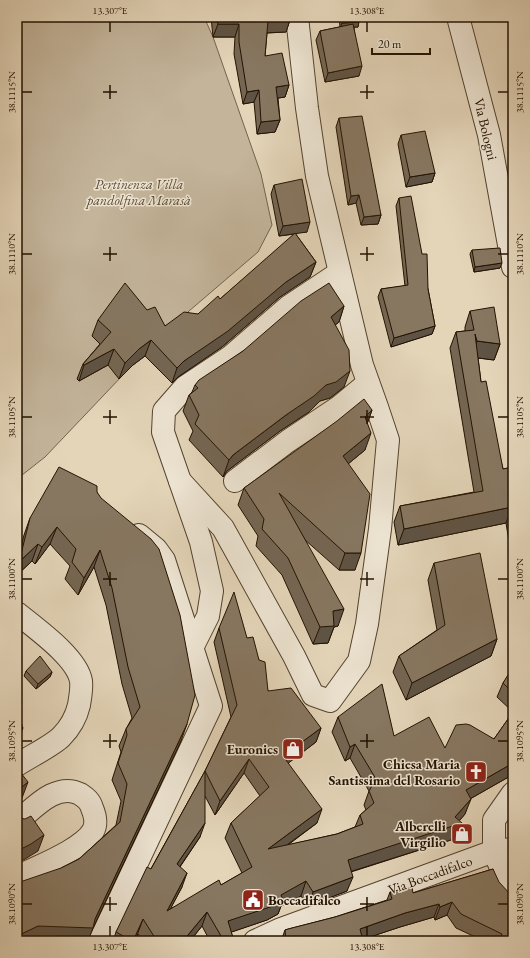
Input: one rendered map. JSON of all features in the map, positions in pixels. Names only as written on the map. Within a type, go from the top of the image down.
[{"type":"street","points":[[180,481],[223,528],[294,656],[313,694],[330,701],[359,661],[368,624],[380,529],[388,440],[362,365],[317,176],[307,108],[297,17]]},
{"type":"street","name":"Via Bologni","points":[[458,17],[488,135],[513,267]]},
{"type":"street","points":[[192,648],[208,616],[212,591],[201,542],[163,432],[164,410],[185,388],[230,357],[288,307],[339,273]]},
{"type":"street","points":[[235,481],[288,441],[339,407],[368,383]]},
{"type":"street","points":[[100,941],[211,706],[164,560],[156,549],[127,525]]},
{"type":"street","points":[[17,613],[62,652],[75,666],[81,681],[81,696],[78,709],[70,726],[60,738],[17,765]]},
{"type":"street","points":[[17,822],[48,797],[62,791],[75,792],[87,798],[92,806],[95,818],[93,831],[84,841],[74,848],[17,877]]},
{"type":"street","points":[[513,793],[494,820],[503,850],[513,898]]},
{"type":"street","name":"Via Boccadifalco","points":[[255,941],[281,929],[503,850]]},
{"type":"green space","name":"Pertinenza Villa pandolfina Marasà","points":[[17,17],[126,17],[127,22],[146,17],[204,17],[213,37],[261,174],[272,225],[258,252],[161,335],[45,457],[17,479]]},
{"type":"building","points":[[217,17],[290,17],[290,20],[268,21],[265,56],[282,53],[289,85],[276,87],[280,120],[261,122],[259,90],[247,92],[239,42],[239,24],[218,24]]},
{"type":"building","points":[[341,17],[359,17],[359,22],[342,23]]},
{"type":"building","points":[[353,24],[362,66],[328,73],[320,31]]},
{"type":"building","points":[[362,116],[381,215],[364,217],[359,195],[351,196],[339,118]]},
{"type":"building","points":[[425,131],[435,173],[410,177],[401,135]]},
{"type":"building","points":[[302,179],[310,222],[283,226],[274,185]]},
{"type":"building","points":[[411,196],[422,254],[427,254],[428,289],[435,326],[394,338],[381,289],[408,285],[399,198]]},
{"type":"building","points":[[295,233],[316,262],[286,282],[228,331],[184,361],[177,368],[151,340],[139,349],[125,363],[114,349],[84,365],[83,364],[111,332],[98,320],[125,283],[147,310],[155,307],[165,326],[184,312],[198,314],[218,296],[220,299]]},
{"type":"building","points":[[500,248],[502,263],[475,267],[472,250]]},
{"type":"building","points":[[329,283],[344,306],[331,317],[349,350],[350,371],[336,382],[326,385],[314,396],[233,455],[229,460],[195,424],[199,415],[189,395],[198,388],[195,385],[199,380],[243,351],[301,301]]},
{"type":"building","points":[[494,307],[500,344],[477,341],[475,334],[481,382],[486,381],[503,469],[513,467],[513,512],[512,507],[404,529],[400,506],[483,491],[456,332],[474,330],[470,311]]},
{"type":"building","points":[[364,399],[372,410],[365,417],[371,433],[343,456],[370,494],[361,553],[345,553],[279,493],[344,609],[333,611],[334,626],[320,627],[288,558],[262,529],[264,519],[244,488],[337,421]]},
{"type":"building","points":[[59,467],[97,486],[97,492],[101,498],[151,539],[159,549],[180,615],[195,695],[187,724],[95,919],[93,928],[38,926],[17,936],[17,883],[61,868],[79,859],[120,822],[127,784],[118,763],[127,735],[126,729],[140,707],[128,667],[112,588],[100,550],[84,578],[72,562],[76,549],[57,527],[42,547],[38,544],[19,562],[30,518]]},
{"type":"building","points":[[480,553],[497,639],[412,683],[399,656],[445,625],[434,563]]},
{"type":"building","points":[[234,592],[247,638],[253,637],[259,660],[265,662],[268,691],[291,688],[321,728],[283,756],[322,809],[268,849],[337,834],[363,824],[360,815],[374,803],[369,791],[376,779],[355,744],[350,747],[338,717],[382,684],[394,736],[429,717],[445,748],[456,725],[470,725],[494,739],[513,712],[513,763],[466,790],[471,799],[455,817],[462,823],[348,860],[353,877],[313,892],[306,881],[281,895],[283,900],[273,906],[228,921],[234,941],[224,941],[207,912],[183,941],[157,941],[143,919],[132,941],[116,932],[147,867],[151,869],[205,771],[237,705],[219,628]],"holes":[[[249,759],[269,787],[231,823],[252,867],[221,885],[219,880],[167,911],[187,873],[177,864],[205,823],[205,771],[220,801]]]},
{"type":"building","points":[[40,656],[52,672],[38,684],[26,671]]},
{"type":"building","points":[[513,669],[513,693],[503,683]]},
{"type":"building","points":[[17,711],[23,728],[17,732]]},
{"type":"building","points":[[17,768],[28,782],[17,791]]},
{"type":"building","points":[[31,816],[44,835],[17,851],[17,817],[25,819]]},
{"type":"building","points":[[493,869],[499,882],[513,896],[513,941],[499,941],[502,934],[461,914],[452,902],[440,907],[439,904],[405,913],[360,929],[363,941],[323,941],[322,939],[315,941],[286,941],[285,930],[335,917],[392,899],[390,892],[412,887],[413,893]]},
{"type":"building","points":[[252,936],[260,939],[261,941],[234,941]]},
{"type":"place","name":"Euronics","points":[[293,749]]},
{"type":"place","name":"Chiesa Maria Santissima del Rosario","points":[[476,772]]},
{"type":"place","name":"Alberelli Virgilio","points":[[462,834]]},
{"type":"place","name":"Boccadifalco","points":[[253,900]]}]
